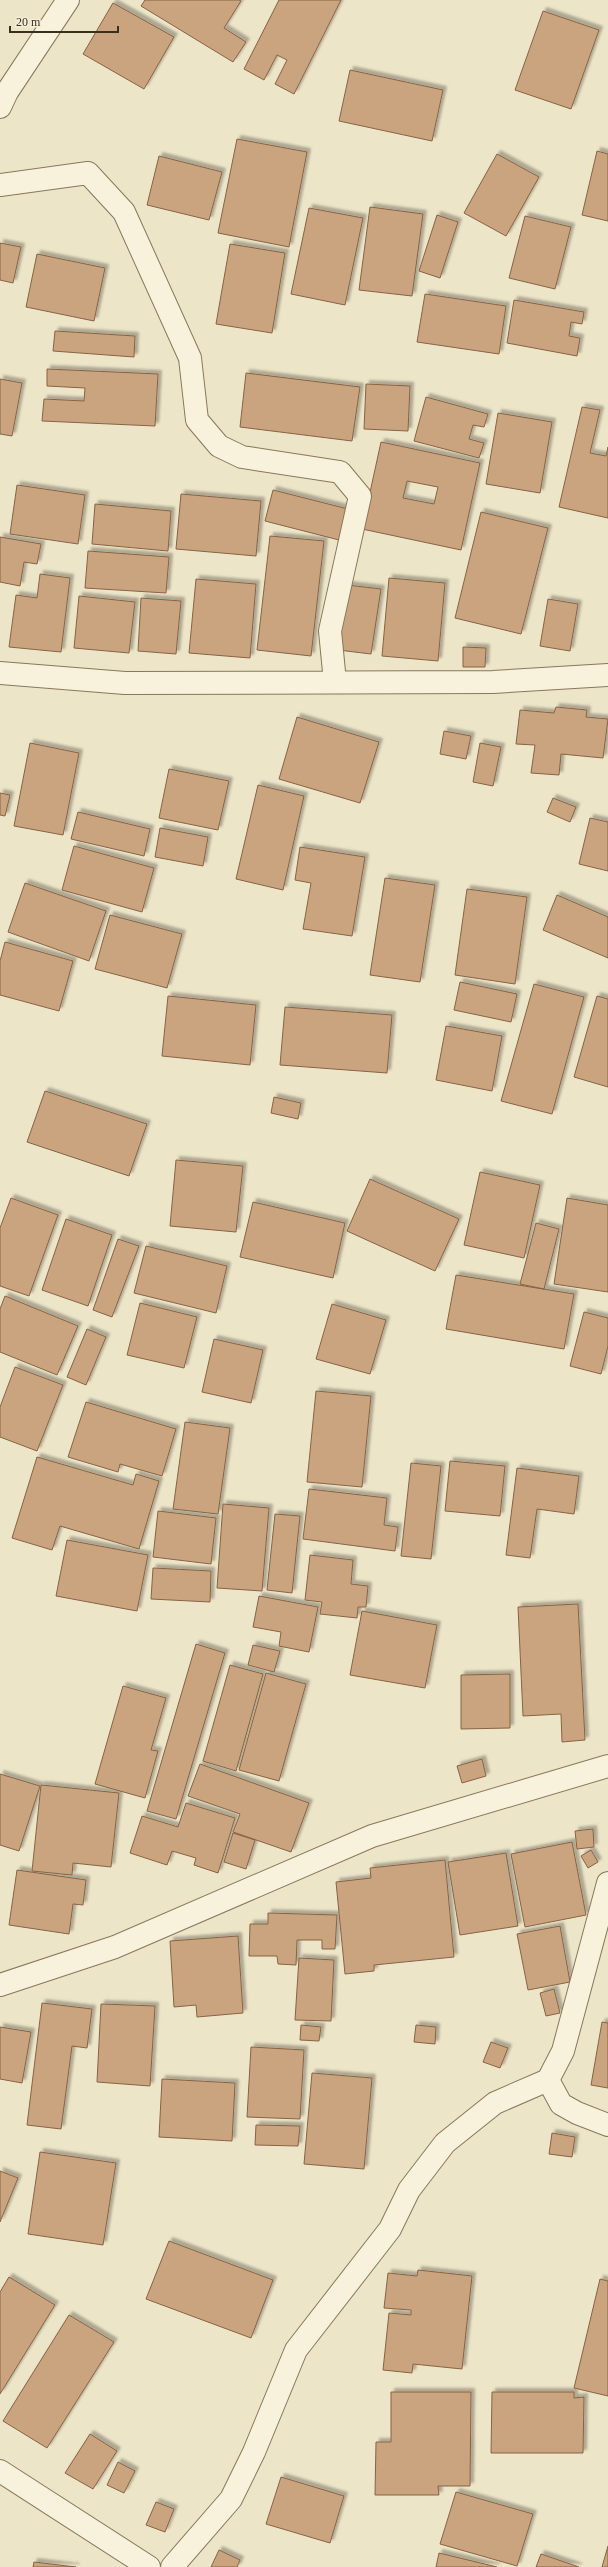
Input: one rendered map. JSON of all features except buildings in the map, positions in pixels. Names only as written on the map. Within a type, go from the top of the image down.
[{"type":"street","points":[[0,107],[7,92],[68,0]]},
{"type":"street","points":[[0,185],[88,173],[124,212],[190,358],[197,420],[219,446],[242,458],[340,472],[360,496],[330,631],[335,682]]},
{"type":"street","points":[[0,674],[125,682],[493,682],[608,675]]},
{"type":"street","points":[[0,1985],[115,1947],[372,1836],[608,1766]]},
{"type":"street","points":[[172,2567],[231,2499],[254,2452],[296,2350],[390,2229],[410,2190],[445,2143],[496,2103],[548,2080],[563,2052],[608,1883]]},
{"type":"street","points":[[548,2080],[561,2104],[577,2113],[608,2125]]},
{"type":"street","points":[[0,2472],[149,2567]]}]
